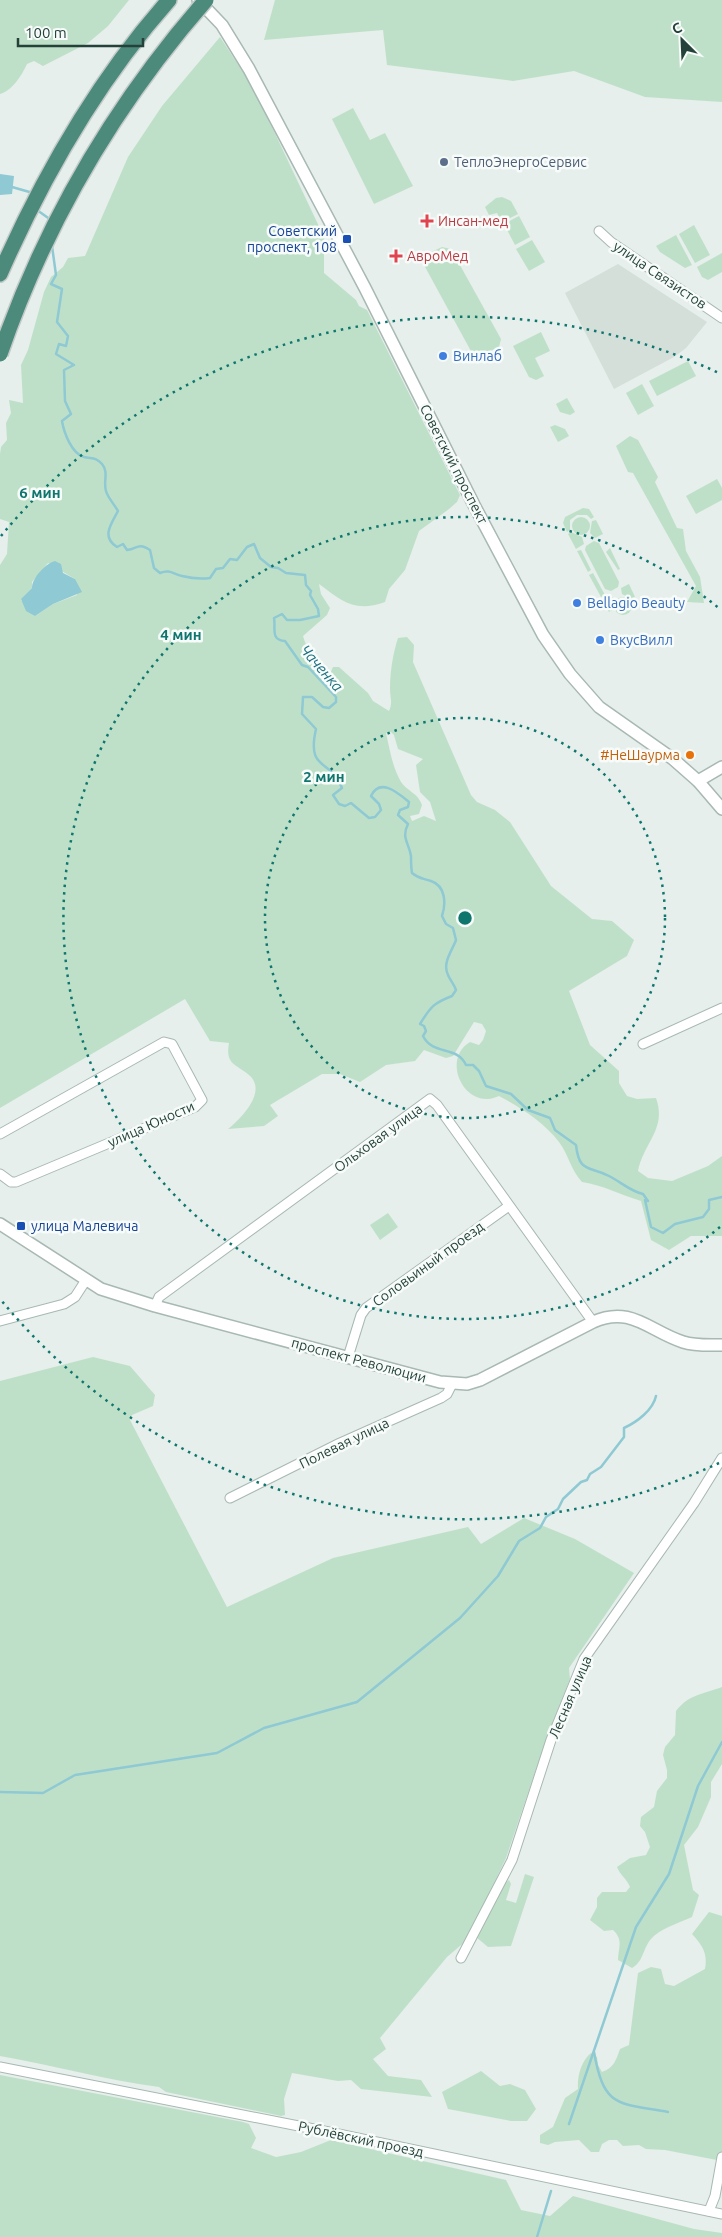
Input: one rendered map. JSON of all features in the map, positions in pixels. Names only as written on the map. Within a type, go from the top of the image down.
[{"type":"highway","points":[[0,274],[65,146],[110,77],[169,0]]},
{"type":"highway","points":[[0,354],[33,269],[90,160],[132,94],[180,30],[206,0]]},
{"type":"street","name":"Советский проспект","points":[[198,0],[222,25],[249,69],[365,288],[474,505],[543,635],[570,674],[599,707],[672,759],[698,781],[722,809]]},
{"type":"street","name":"улица Связистов","points":[[600,231],[611,242],[722,318]]},
{"type":"street","points":[[698,781],[722,768]]},
{"type":"street","points":[[643,1044],[722,1008]]},
{"type":"street","name":"улица Юности","points":[[0,1134],[164,1042],[172,1044],[202,1100],[195,1107],[16,1182],[11,1182],[0,1174]]},
{"type":"street","name":"Ольховая улица","points":[[155,1306],[159,1297],[430,1099],[437,1105],[593,1322]]},
{"type":"street","name":"Соловьиный проезд","points":[[348,1357],[363,1311],[509,1206]]},
{"type":"street","name":"проспект Революции","points":[[0,1224],[101,1289],[155,1306],[452,1384],[467,1384],[480,1380],[593,1322],[612,1315],[633,1318],[685,1343],[722,1346]]},
{"type":"street","points":[[0,1321],[64,1304],[75,1297],[86,1280]]},
{"type":"street","name":"Полевая улица","points":[[230,1498],[340,1443],[441,1398],[447,1394],[452,1384]]},
{"type":"street","name":"Лесная улица","points":[[461,1958],[512,1860],[551,1740],[584,1659],[694,1503],[722,1458]]},
{"type":"street","name":"Рублёвский проезд","points":[[0,2067],[329,2132],[722,2214]]},
{"type":"street","points":[[709,2211],[715,2196],[722,2157]]},
{"type":"shaded area","points":[[618,264],[707,322],[686,348],[674,357],[614,389],[565,293]]},
{"type":"green space","points":[[0,0],[129,0],[108,26],[88,43],[43,66],[34,61],[27,64],[9,90],[0,94]]},
{"type":"green space","points":[[275,0],[722,0],[722,102],[645,97],[574,71],[513,81],[387,65],[383,30],[264,40]]},
{"type":"green space","points":[[220,37],[253,87],[324,237],[324,273],[356,300],[359,306],[367,310],[460,495],[457,502],[419,531],[405,570],[389,589],[385,602],[365,606],[349,604],[319,584],[321,594],[330,608],[327,615],[303,636],[306,644],[312,654],[330,674],[333,667],[339,667],[368,693],[373,701],[389,711],[392,663],[395,650],[398,638],[407,637],[414,645],[413,662],[471,795],[477,802],[495,810],[510,822],[551,886],[592,919],[612,921],[634,940],[627,956],[569,991],[590,1045],[619,1071],[619,1083],[627,1096],[637,1099],[656,1098],[659,1109],[657,1127],[638,1171],[648,1178],[672,1181],[708,1166],[722,1156],[722,1236],[691,1236],[669,1250],[651,1240],[641,1201],[590,1183],[582,1182],[559,1142],[539,1122],[499,1096],[488,1099],[478,1098],[470,1093],[463,1086],[457,1068],[458,1058],[462,1049],[470,1042],[479,1045],[483,1040],[486,1031],[482,1024],[474,1022],[453,1056],[446,1058],[424,1050],[415,1061],[386,1065],[360,1082],[340,1074],[322,1074],[270,1105],[278,1116],[264,1126],[228,1129],[239,1119],[250,1104],[256,1089],[254,1082],[249,1075],[230,1060],[229,1043],[210,1041],[185,999],[0,1108],[0,565],[7,554],[9,522],[0,519],[1,447],[7,440],[6,423],[11,413],[9,400],[23,403],[21,365],[28,350],[44,292],[51,277],[63,267],[68,258],[85,256],[128,157],[162,106]],"holes":[[[48,563],[75,579],[77,595],[53,604],[35,616],[21,600],[32,588],[32,582]],[[391,732],[394,735],[398,749],[423,759],[416,765],[420,792],[430,802],[436,821],[424,816],[412,821],[410,816],[419,814],[422,805],[418,798],[403,785],[395,770],[386,733]]]},
{"type":"green space","points":[[353,108],[370,140],[385,133],[413,186],[374,204],[332,119]]},
{"type":"green space","points":[[502,197],[511,201],[518,214],[502,222],[497,213],[489,215],[485,207],[496,198]]},
{"type":"green space","points":[[519,216],[530,237],[515,245],[504,224]]},
{"type":"green space","points":[[694,225],[710,255],[695,263],[679,234]]},
{"type":"green space","points":[[676,235],[692,265],[685,268],[660,252],[656,246]]},
{"type":"green space","points":[[532,240],[545,262],[529,271],[516,249]]},
{"type":"green space","points":[[442,247],[451,249],[501,339],[499,347],[481,355],[472,353],[424,265],[427,254]]},
{"type":"green space","points":[[722,253],[722,272],[708,280],[702,277],[697,267]]},
{"type":"green space","points":[[541,332],[550,351],[535,358],[544,376],[536,380],[529,377],[513,346]]},
{"type":"green space","points":[[688,361],[696,376],[657,396],[649,381]]},
{"type":"green space","points":[[642,384],[654,406],[638,415],[626,393]]},
{"type":"green space","points":[[567,398],[575,412],[570,415],[560,412],[556,404]]},
{"type":"green space","points":[[555,425],[565,429],[569,436],[558,442],[550,427]]},
{"type":"green space","points":[[630,436],[638,440],[658,477],[655,482],[677,528],[683,529],[686,551],[700,577],[704,603],[687,602],[696,586],[633,473],[628,472],[616,446]]},
{"type":"green space","points":[[717,479],[722,488],[722,500],[696,514],[686,496]]},
{"type":"green space","points":[[583,508],[589,509],[594,517],[591,519],[587,515],[577,515],[570,520],[570,530],[567,532],[563,523],[565,517]]},
{"type":"green space","points":[[581,517],[587,520],[590,526],[587,532],[581,535],[575,532],[572,526],[575,520]]},
{"type":"green space","points":[[596,520],[603,534],[595,538],[590,533],[592,521]]},
{"type":"green space","points":[[571,532],[582,537],[584,544],[576,549],[568,534]]},
{"type":"green space","points":[[594,541],[599,543],[619,582],[618,587],[611,591],[605,589],[585,550],[586,546]]},
{"type":"green space","points":[[610,548],[620,569],[618,570],[606,552]]},
{"type":"green space","points":[[581,550],[591,570],[588,572],[577,551]]},
{"type":"green space","points":[[593,573],[605,595],[601,597],[589,575]]},
{"type":"green space","points":[[629,584],[635,597],[632,599],[622,594],[621,588]]},
{"type":"green space","points":[[610,595],[614,599],[612,610],[609,612],[602,598]]},
{"type":"green space","points":[[619,597],[627,597],[632,602],[630,613],[619,615],[614,610],[614,602]]},
{"type":"green space","points":[[388,1213],[398,1227],[380,1240],[370,1225]]},
{"type":"green space","points":[[93,1357],[130,1366],[155,1395],[153,1406],[132,1415],[130,1420],[227,1607],[333,1558],[468,1527],[481,1544],[524,1518],[575,1539],[634,1573],[569,1668],[570,1679],[547,1737],[506,1858],[467,1940],[447,1957],[380,2038],[386,2049],[373,2059],[388,2076],[421,2080],[432,2097],[361,2089],[351,2080],[338,2081],[292,2073],[284,2099],[285,2115],[281,2116],[166,2092],[159,2087],[0,2056],[0,1381]]},
{"type":"green space","points":[[722,1687],[722,1764],[711,1782],[711,1797],[698,1827],[684,1845],[693,1890],[699,1895],[692,1917],[655,1935],[648,1943],[639,1962],[632,1968],[618,1960],[620,1944],[613,1930],[604,1931],[590,1920],[597,1907],[597,1898],[602,1892],[626,1892],[630,1887],[617,1867],[630,1858],[646,1855],[650,1847],[645,1832],[640,1826],[641,1817],[654,1807],[657,1791],[667,1778],[663,1755],[665,1747],[675,1735],[676,1711],[686,1701],[697,1695]]},
{"type":"green space","points":[[525,1874],[534,1877],[511,1946],[488,1947],[476,1937],[504,1884],[509,1880],[511,1884],[506,1900],[516,1903]]},
{"type":"green space","points":[[709,1912],[722,1916],[722,2161],[665,2150],[646,2149],[639,2145],[623,2146],[617,2140],[609,2140],[602,2144],[599,2152],[591,2152],[579,2140],[555,2142],[548,2145],[540,2143],[540,2135],[553,2127],[565,2098],[578,2089],[580,2069],[588,2056],[591,2053],[597,2057],[598,2065],[602,2072],[612,2066],[620,2049],[629,2045],[638,1973],[651,1967],[661,1969],[665,1984],[674,1986],[705,1969],[706,1958],[699,1942],[692,1934]]},
{"type":"green space","points":[[481,2071],[500,2086],[510,2084],[525,2090],[536,2109],[527,2121],[511,2121],[448,2109],[442,2092]]},
{"type":"green space","points":[[0,2075],[243,2122],[249,2124],[256,2138],[251,2148],[276,2157],[301,2152],[331,2140],[506,2180],[521,2210],[550,2216],[573,2196],[694,2229],[722,2233],[722,2237],[0,2237]]},
{"type":"water","points":[[0,174],[14,176],[12,194],[0,195]]},
{"type":"water","points":[[55,561],[61,564],[63,573],[75,579],[82,592],[53,604],[35,616],[26,611],[21,599],[32,588],[34,580],[40,572],[47,565]]},
{"type":"waterway","name":"Чаченка","points":[[12,187],[33,193]]},
{"type":"waterway","name":"Чаченка","points":[[37,210],[51,220]]},
{"type":"waterway","name":"Чаченка","points":[[52,246],[56,275],[51,284],[62,289],[57,322],[68,336],[66,346],[59,344],[56,354],[74,365],[64,370],[65,401],[71,414],[62,421],[67,437],[76,452],[84,457],[98,460],[104,467],[106,491],[118,511],[108,535],[112,543],[117,547],[123,544],[127,550],[140,546],[150,550],[154,568],[160,573],[169,572],[196,578],[210,578],[216,569],[223,568],[230,559],[237,560],[247,547],[254,544],[260,558],[271,567],[278,568],[286,573],[305,575],[306,585],[311,591],[310,595],[318,609],[319,616],[300,620],[287,620],[282,614],[274,618],[274,629],[275,636],[285,641],[302,665],[308,667],[336,697],[336,702],[329,708],[323,707],[312,697],[303,697],[302,714],[316,729],[314,753],[317,759],[338,779],[342,788],[333,795],[339,804],[345,806],[351,803],[369,818],[375,817],[381,810],[379,804],[371,796],[375,790],[384,787],[395,791],[409,802],[408,807],[400,810],[398,815],[408,824],[405,837],[411,856],[412,873],[436,883],[440,887],[444,896],[442,916],[446,924],[453,928],[456,940],[448,957],[446,971],[456,990],[452,996],[433,1006],[420,1024],[424,1026],[426,1031],[423,1036],[427,1042],[439,1049],[457,1055],[466,1065],[473,1065],[479,1071],[486,1086],[511,1094],[528,1110],[550,1118],[555,1130],[576,1145],[577,1154],[582,1164],[586,1167],[609,1176],[630,1189],[643,1194],[648,1201],[645,1200],[651,1227],[663,1233],[675,1224],[703,1217],[709,1209],[709,1200],[722,1197]]},
{"type":"waterway","points":[[0,1792],[43,1793],[75,1775],[217,1753],[264,1728],[357,1702],[460,1618],[498,1576],[519,1541],[540,1528],[546,1517],[558,1509],[563,1499],[581,1482],[587,1480],[590,1474],[601,1467],[624,1437],[624,1428],[644,1415],[652,1406],[656,1396]]},
{"type":"waterway","points":[[569,2124],[636,1927],[669,1874],[698,1786],[722,1742]]},
{"type":"waterway","points":[[594,2052],[603,2084],[608,2093],[616,2100],[636,2107],[668,2112]]},
{"type":"waterway","points":[[537,2237],[551,2191]]},
{"type":"place","name":"ТеплоЭнергоСервис","points":[[444,162]]},
{"type":"place","name":"Инсан-мед","points":[[427,221]]},
{"type":"place","name":"Советский проспект, 108","points":[[347,239]]},
{"type":"place","name":"АвроМед","points":[[396,256]]},
{"type":"place","name":"Винлаб","points":[[443,356]]},
{"type":"place","name":"Bellagio Beauty","points":[[577,603]]},
{"type":"place","name":"ВкусВилл","points":[[600,640]]},
{"type":"place","name":"#НеШаурма","points":[[690,755]]},
{"type":"place","name":"улица Малевича","points":[[21,1226]]}]
